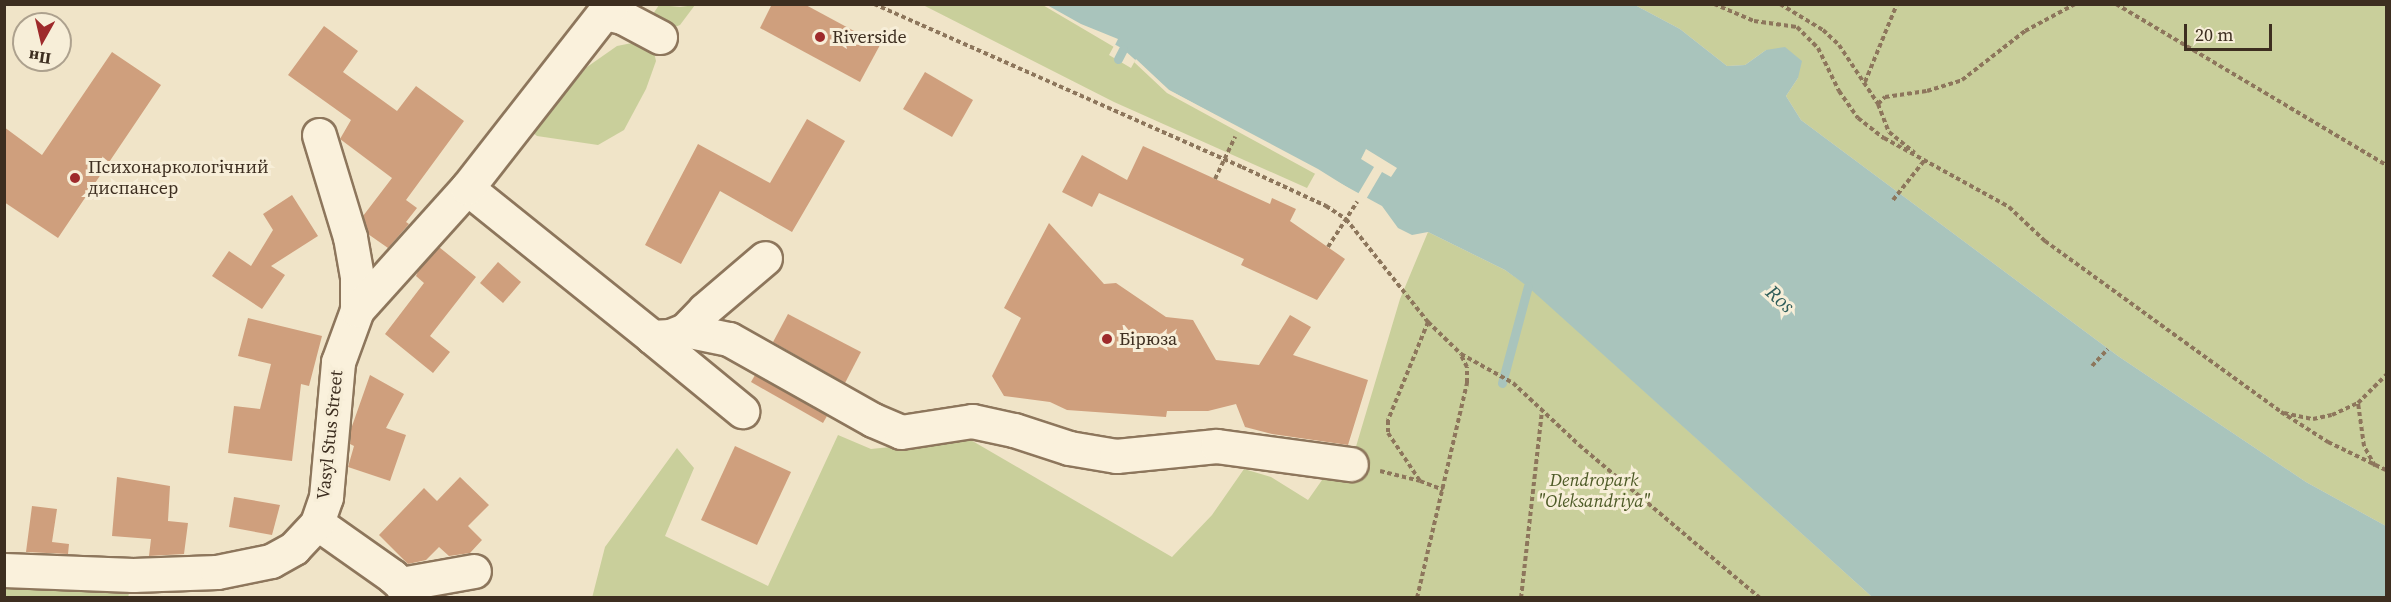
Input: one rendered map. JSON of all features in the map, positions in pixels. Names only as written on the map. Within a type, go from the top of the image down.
[{"type":"street","points":[[608,9],[660,37]]},
{"type":"street","name":"Vasyl Stus Street","points":[[4,570],[133,575],[189,574],[246,568],[271,561],[294,548],[317,524],[326,497],[338,362],[357,310],[467,188],[608,9]]},
{"type":"street","points":[[319,135],[350,237],[357,276],[357,310]]},
{"type":"street","points":[[467,188],[742,411]]},
{"type":"street","points":[[652,337],[670,336],[685,330],[704,310],[765,258]]},
{"type":"street","points":[[685,330],[729,339],[873,420],[901,432],[972,421],[1014,430],[1068,448],[1116,456],[1217,446],[1351,464]]},
{"type":"street","points":[[317,524],[405,591],[474,571]]},
{"type":"path","points":[[874,4],[1224,159],[1326,206],[1346,219],[1428,321],[1461,354],[1513,383],[1542,411],[1760,597]]},
{"type":"path","points":[[1714,4],[1754,21],[1797,27],[1818,48],[1839,91],[1858,118],[1884,138],[2010,207],[2045,241],[2281,412],[2328,442],[2386,470]]},
{"type":"path","points":[[1780,4],[1823,30],[1839,45],[1878,104],[1889,132],[1924,161]]},
{"type":"path","points":[[1865,83],[1897,4]]},
{"type":"path","points":[[1878,104],[1886,97],[1927,91],[1962,80],[2025,31],[2075,4]]},
{"type":"path","points":[[2116,4],[2386,165]]},
{"type":"path","points":[[1215,179],[1235,137]]},
{"type":"path","points":[[1893,200],[1924,161]]},
{"type":"path","points":[[1328,247],[1358,202]]},
{"type":"path","points":[[1420,481],[1388,434],[1388,420],[1428,321]]},
{"type":"path","points":[[2092,366],[2108,349]]},
{"type":"path","points":[[1417,597],[1467,383],[1467,367],[1461,354]]},
{"type":"path","points":[[2281,412],[2313,418],[2332,415],[2358,403],[2386,375]]},
{"type":"path","points":[[2358,403],[2364,446],[2375,466]]},
{"type":"path","points":[[1521,597],[1542,411]]},
{"type":"path","points":[[1351,464],[1420,481],[1443,490]]},
{"type":"green space","points":[[659,5],[680,7],[695,5],[680,25],[670,29],[658,22],[653,14]]},
{"type":"green space","points":[[923,5],[1044,5],[1115,44],[1109,55],[1131,68],[1136,59],[1169,90],[1316,172],[1307,188],[1114,102]]},
{"type":"green space","points":[[1635,5],[2386,5],[2386,526],[2306,482],[2118,356],[1801,120],[1786,96],[1798,78],[1766,50],[1745,65],[1727,66],[1680,29]]},
{"type":"green space","points":[[637,42],[653,48],[656,61],[646,89],[624,130],[598,145],[537,136],[532,132],[587,67],[617,46]]},
{"type":"green space","name":"Dendropark \"Oleksandriya\"","points":[[1428,232],[1505,270],[1528,286],[1872,597],[592,598],[605,547],[677,448],[694,468],[665,536],[768,586],[838,435],[871,449],[969,439],[1172,557],[1212,515],[1244,469],[1271,477],[1308,500],[1327,473],[1349,470],[1400,299]]},
{"type":"green space","points":[[4,584],[129,593],[128,598],[5,597]]},
{"type":"water","name":"Ros","points":[[1044,5],[1635,5],[1680,29],[1727,66],[1745,65],[1766,50],[1785,47],[1802,61],[1798,78],[1786,96],[1801,120],[2118,356],[2306,482],[2386,526],[2386,597],[1872,597],[1527,286],[1505,270],[1428,232],[1412,235],[1398,228],[1382,206],[1169,90],[1123,49]]},
{"type":"pier","points":[[1041,4],[1118,39],[1114,47]]},
{"type":"pier","points":[[1136,59],[1169,90],[1318,169],[1358,194],[1374,167],[1361,159],[1366,149],[1397,168],[1391,177],[1382,172],[1365,201],[1167,93],[1134,62]]},
{"type":"building","name":"Riverside","points":[[772,4],[804,4],[880,45],[860,82],[760,28]]},
{"type":"building","points":[[324,26],[358,51],[343,72],[397,111],[416,86],[464,121],[406,200],[417,208],[406,222],[409,224],[388,248],[368,234],[363,216],[392,178],[340,139],[351,120],[288,75]]},
{"type":"building","points":[[112,52],[161,85],[58,238],[4,202],[4,127],[42,155]]},
{"type":"building","points":[[925,72],[973,100],[952,137],[903,109]]},
{"type":"building","points":[[807,119],[845,141],[792,232],[720,191],[681,264],[645,245],[698,144],[770,183]]},
{"type":"building","points":[[1143,146],[1270,204],[1272,198],[1296,209],[1290,221],[1345,259],[1317,300],[1241,265],[1244,259],[1099,193],[1092,207],[1062,192],[1082,155],[1127,180]]},
{"type":"building","points":[[292,195],[318,236],[271,266],[285,275],[262,309],[212,276],[229,251],[251,266],[273,230],[263,214]]},
{"type":"building","name":"Бірюза","points":[[1049,223],[1104,284],[1116,283],[1166,317],[1193,320],[1216,360],[1259,365],[1290,315],[1311,327],[1293,355],[1368,380],[1348,445],[1272,434],[1245,427],[1236,404],[1208,411],[1167,411],[1166,417],[1067,410],[1050,402],[1004,396],[992,376],[1021,318],[1004,308]]},
{"type":"building","points":[[439,247],[476,277],[430,336],[450,352],[433,373],[385,334],[424,283],[416,276],[418,271]]},
{"type":"building","points":[[498,262],[521,282],[503,303],[480,283]]},
{"type":"building","points":[[788,314],[861,352],[845,383],[773,342]]},
{"type":"building","points":[[248,318],[322,336],[309,386],[301,384],[292,461],[228,453],[234,406],[260,409],[271,364],[238,356]]},
{"type":"building","points":[[370,375],[404,394],[386,428],[406,435],[390,481],[348,467],[354,446],[350,444],[351,429]]},
{"type":"building","points":[[755,375],[827,416],[823,423],[751,382]]},
{"type":"building","points":[[735,446],[791,472],[757,545],[701,520]]},
{"type":"building","points":[[117,477],[170,486],[168,521],[188,523],[184,554],[149,556],[151,539],[112,536]]},
{"type":"building","points":[[460,477],[489,505],[468,526],[482,540],[470,553],[449,556],[439,547],[426,560],[408,564],[379,535],[424,488],[437,501]]},
{"type":"building","points":[[234,497],[280,505],[272,535],[229,527]]},
{"type":"building","points":[[32,506],[57,509],[52,542],[69,544],[68,554],[26,552]]},
{"type":"waterway","points":[[1118,59],[1123,49]]},
{"type":"waterway","points":[[1502,383],[1528,286]]},
{"type":"place","name":"Riverside","points":[[820,37]]},
{"type":"place","name":"Психонаркологічний диспансер","points":[[75,178]]},
{"type":"place","name":"Бірюза","points":[[1107,339]]}]
